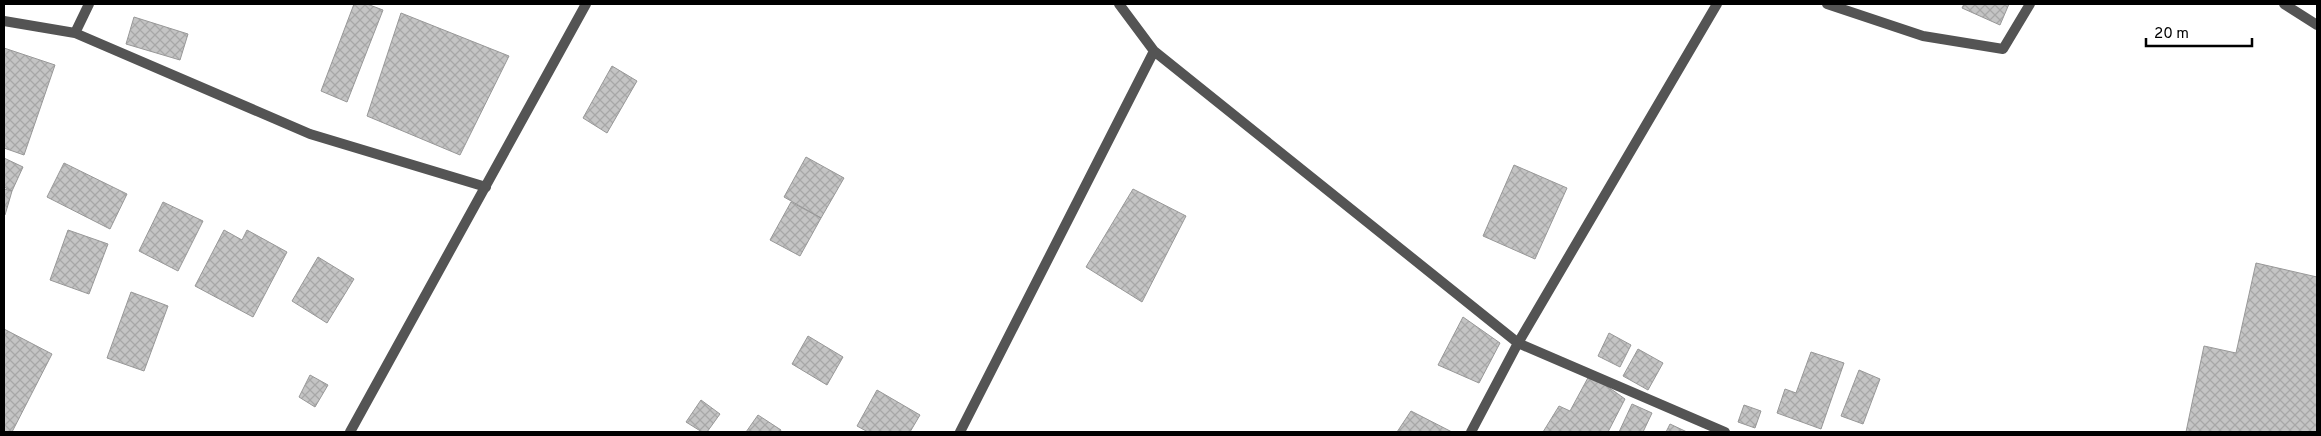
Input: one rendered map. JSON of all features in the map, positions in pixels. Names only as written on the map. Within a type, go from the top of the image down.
[{"type":"street","points":[[75,33],[89,4]]},
{"type":"street","points":[[350,432],[586,4]]},
{"type":"street","points":[[1119,4],[1154,52],[1518,343],[1724,432]]},
{"type":"street","points":[[1471,432],[1518,343],[1717,4]]},
{"type":"street","points":[[1827,4],[1923,36],[2003,49],[2030,4]]},
{"type":"street","points":[[2284,4],[2317,25]]},
{"type":"street","points":[[4,21],[75,33],[310,134],[486,187]]},
{"type":"street","points":[[960,432],[1154,52]]},
{"type":"building","points":[[354,4],[367,4],[383,10],[347,102],[321,91]]},
{"type":"building","points":[[1964,4],[2009,4],[2000,25],[1962,8]]},
{"type":"building","points":[[401,13],[509,56],[460,155],[367,116]]},
{"type":"building","points":[[134,17],[188,34],[180,60],[126,44]]},
{"type":"building","points":[[4,48],[55,65],[24,155],[4,148]]},
{"type":"building","points":[[612,66],[637,81],[607,133],[583,118]]},
{"type":"building","points":[[806,157],[844,178],[821,218],[784,197]]},
{"type":"building","points":[[4,158],[23,167],[12,191],[4,187]]},
{"type":"building","points":[[64,163],[127,194],[110,229],[47,197]]},
{"type":"building","points":[[1514,165],[1567,188],[1535,259],[1483,236]]},
{"type":"building","points":[[4,189],[12,191],[5,215],[4,215]]},
{"type":"building","points":[[1133,189],[1186,216],[1142,302],[1086,267]]},
{"type":"building","points":[[163,202],[203,221],[178,271],[139,251]]},
{"type":"building","points":[[791,202],[821,218],[800,256],[770,240]]},
{"type":"building","points":[[68,230],[108,244],[89,294],[50,280]]},
{"type":"building","points":[[224,230],[242,240],[247,230],[287,252],[253,317],[195,286]]},
{"type":"building","points":[[318,257],[354,279],[327,323],[292,301]]},
{"type":"building","points":[[2256,263],[2317,277],[2317,432],[2186,432],[2204,346],[2236,353]]},
{"type":"building","points":[[131,292],[168,306],[144,371],[107,358]]},
{"type":"building","points":[[1463,317],[1500,343],[1479,383],[1438,365]]},
{"type":"building","points":[[4,329],[52,354],[12,432],[4,432]]},
{"type":"building","points":[[1609,333],[1631,345],[1620,367],[1598,356]]},
{"type":"building","points":[[808,336],[843,357],[827,385],[792,364]]},
{"type":"building","points":[[1638,349],[1663,363],[1648,390],[1623,376]]},
{"type":"building","points":[[1811,352],[1844,363],[1821,429],[1777,413],[1785,389],[1796,393]]},
{"type":"building","points":[[1859,370],[1880,379],[1863,424],[1841,416]]},
{"type":"building","points":[[1590,374],[1625,399],[1608,432],[1543,432],[1559,406],[1570,411]]},
{"type":"building","points":[[310,375],[328,385],[315,407],[299,397]]},
{"type":"building","points":[[877,390],[920,415],[910,432],[868,432],[857,426]]},
{"type":"building","points":[[701,400],[720,414],[707,432],[702,432],[686,422]]},
{"type":"building","points":[[1632,404],[1652,413],[1643,432],[1619,432]]},
{"type":"building","points":[[1744,405],[1761,411],[1755,428],[1738,422]]},
{"type":"building","points":[[1411,411],[1452,432],[1397,432]]},
{"type":"building","points":[[758,415],[781,430],[780,432],[746,432]]},
{"type":"building","points":[[1670,424],[1687,432],[1666,432]]}]
